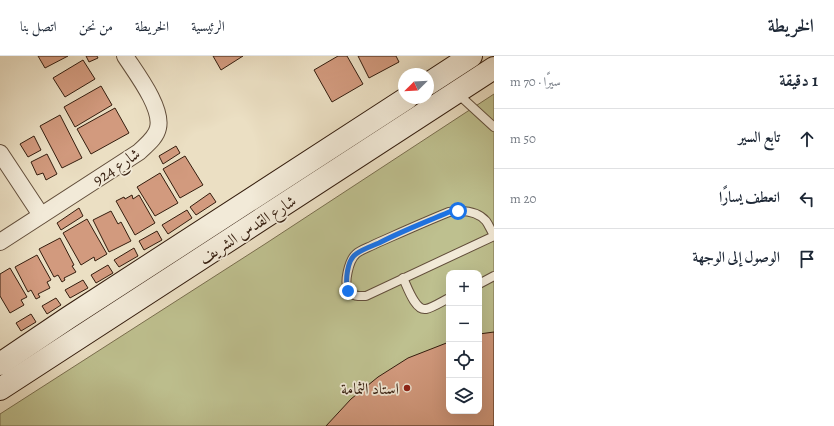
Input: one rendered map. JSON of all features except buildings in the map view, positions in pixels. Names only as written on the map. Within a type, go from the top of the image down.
[{"type":"street","name":"شارع 924","points":[[0,242],[139,152],[152,140],[158,128],[158,116],[154,102],[125,56]]},
{"type":"street","points":[[434,80],[471,56]]},
{"type":"street","name":"شارع القدس الشريف","points":[[0,389],[494,68]]},
{"type":"street","name":"شارع القدس الشريف","points":[[0,364],[68,318],[398,104]]},
{"type":"street","points":[[0,152],[41,215]]},
{"type":"lane","points":[[457,93],[494,127]]},
{"type":"lane","points":[[449,212],[471,212],[479,216],[486,221],[494,235],[366,296],[353,295],[348,291],[346,284],[347,273],[355,254],[400,232],[449,212]]},
{"type":"lane","points":[[482,282],[494,276]]},
{"type":"lane","points":[[404,278],[416,304],[420,308],[426,309],[446,299]]},
{"type":"green space","points":[[494,94],[494,426],[0,426],[0,414],[265,244]]},
{"type":"place","name":"استاد الثمامة","points":[[407,388]]},
{"type":"route","points":[[348,291],[346,284],[347,273],[355,254],[400,232],[449,212],[458,211]]}]
